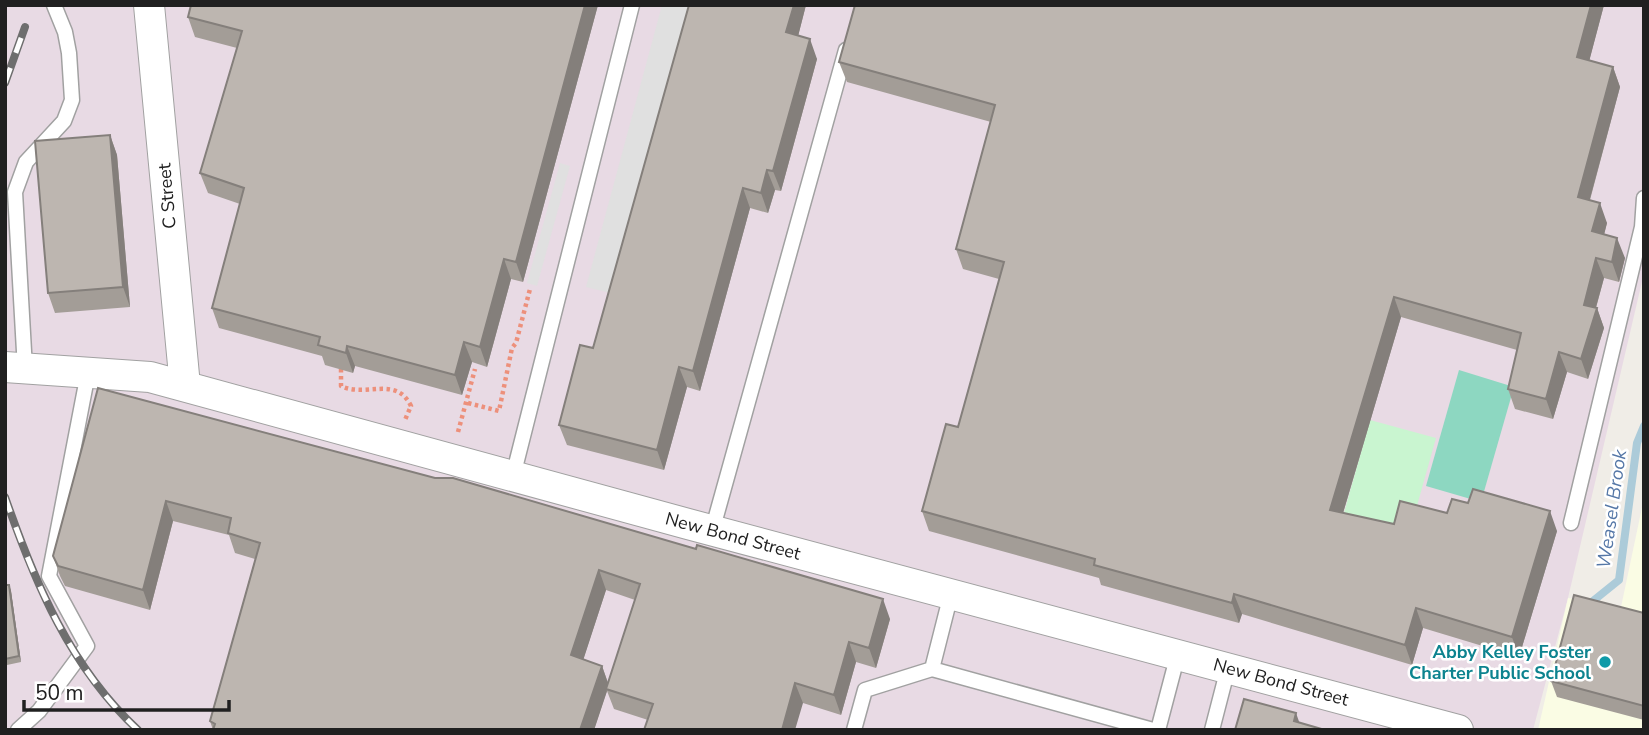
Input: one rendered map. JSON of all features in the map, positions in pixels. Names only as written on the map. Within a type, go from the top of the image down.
[{"type":"street","name":"C Street","points":[[149,5],[185,386]]},
{"type":"street","name":"New Bond Street","points":[[15,368],[150,377],[712,531],[1458,730]]},
{"type":"lane","points":[[15,368],[15,192],[26,162],[64,121],[72,100],[69,53],[65,32],[54,5]]},
{"type":"lane","points":[[513,476],[632,5]]},
{"type":"lane","points":[[712,531],[850,32]]},
{"type":"lane","points":[[1571,523],[1642,227],[1644,198]]},
{"type":"lane","points":[[18,730],[39,711],[87,646],[49,576],[88,373]]},
{"type":"lane","points":[[932,669],[951,594]]},
{"type":"lane","points":[[854,730],[865,690],[932,669],[1155,730],[1178,654]]},
{"type":"lane","points":[[1212,730],[1228,668]]},
{"type":"path","points":[[468,403],[499,411],[512,348],[530,289]]},
{"type":"path","points":[[341,369],[341,386],[351,391],[393,389],[406,395],[411,406],[403,424]]},
{"type":"path","points":[[456,439],[468,403],[475,369]]},
{"type":"shaded area","points":[[5,5],[1644,5],[1644,273],[1568,598],[1533,730],[5,730]]},
{"type":"shaded area","points":[[662,5],[692,5],[614,294],[586,287]]},
{"type":"shaded area","points":[[560,163],[570,166],[537,286],[527,283]]},
{"type":"shaded area","name":"Abby Kelley Foster Charter Public School","points":[[1644,498],[1644,730],[1538,730],[1568,598],[1621,607]]},
{"type":"green space","points":[[1459,370],[1514,387],[1481,502],[1426,486]]},
{"type":"green space","points":[[1370,420],[1436,438],[1413,520],[1393,542],[1340,527]]},
{"type":"building","points":[[191,5],[585,5],[516,262],[504,259],[480,347],[464,342],[455,375],[347,346],[346,353],[318,345],[320,337],[212,308],[244,188],[200,173],[242,31],[188,17]]},
{"type":"building","points":[[689,5],[794,5],[786,32],[810,39],[773,171],[767,170],[761,193],[743,188],[693,371],[679,367],[657,450],[559,425],[580,345],[593,348]]},
{"type":"building","points":[[855,5],[1591,5],[1577,57],[1613,67],[1578,197],[1600,203],[1592,231],[1617,238],[1612,262],[1596,258],[1584,305],[1597,308],[1581,359],[1559,352],[1546,399],[1508,389],[1521,333],[1394,297],[1330,510],[1394,524],[1400,501],[1447,513],[1452,499],[1468,503],[1473,489],[1550,511],[1512,637],[1416,608],[1405,645],[1234,594],[1232,603],[1094,565],[1095,559],[922,511],[946,424],[958,427],[1004,262],[956,249],[995,105],[839,62]]},
{"type":"building","points":[[110,135],[123,287],[48,293],[35,141]]},
{"type":"building","points":[[98,388],[435,478],[453,478],[696,549],[697,545],[883,599],[869,648],[849,642],[834,695],[795,683],[782,730],[644,730],[653,704],[606,689],[640,584],[599,570],[571,655],[602,666],[580,730],[213,730],[215,724],[210,721],[260,543],[228,533],[231,518],[166,501],[143,590],[58,566],[53,556]]},
{"type":"building","points":[[5,585],[9,585],[19,656],[5,659]]},
{"type":"building","name":"Abby Kelley Foster Charter Public School","points":[[1574,595],[1644,613],[1644,706],[1551,681]]},
{"type":"building","points":[[1244,699],[1296,713],[1294,721],[1325,730],[1235,730]]},
{"type":"waterway","name":"Weasel Brook","points":[[1588,605],[1619,580],[1637,443],[1644,426]]},
{"type":"railway","points":[[5,83],[25,27]]},
{"type":"railway","points":[[5,497],[29,561],[57,622],[93,679],[138,730]]},
{"type":"place","name":"Abby Kelley Foster Charter Public School","points":[[1605,662]]}]
